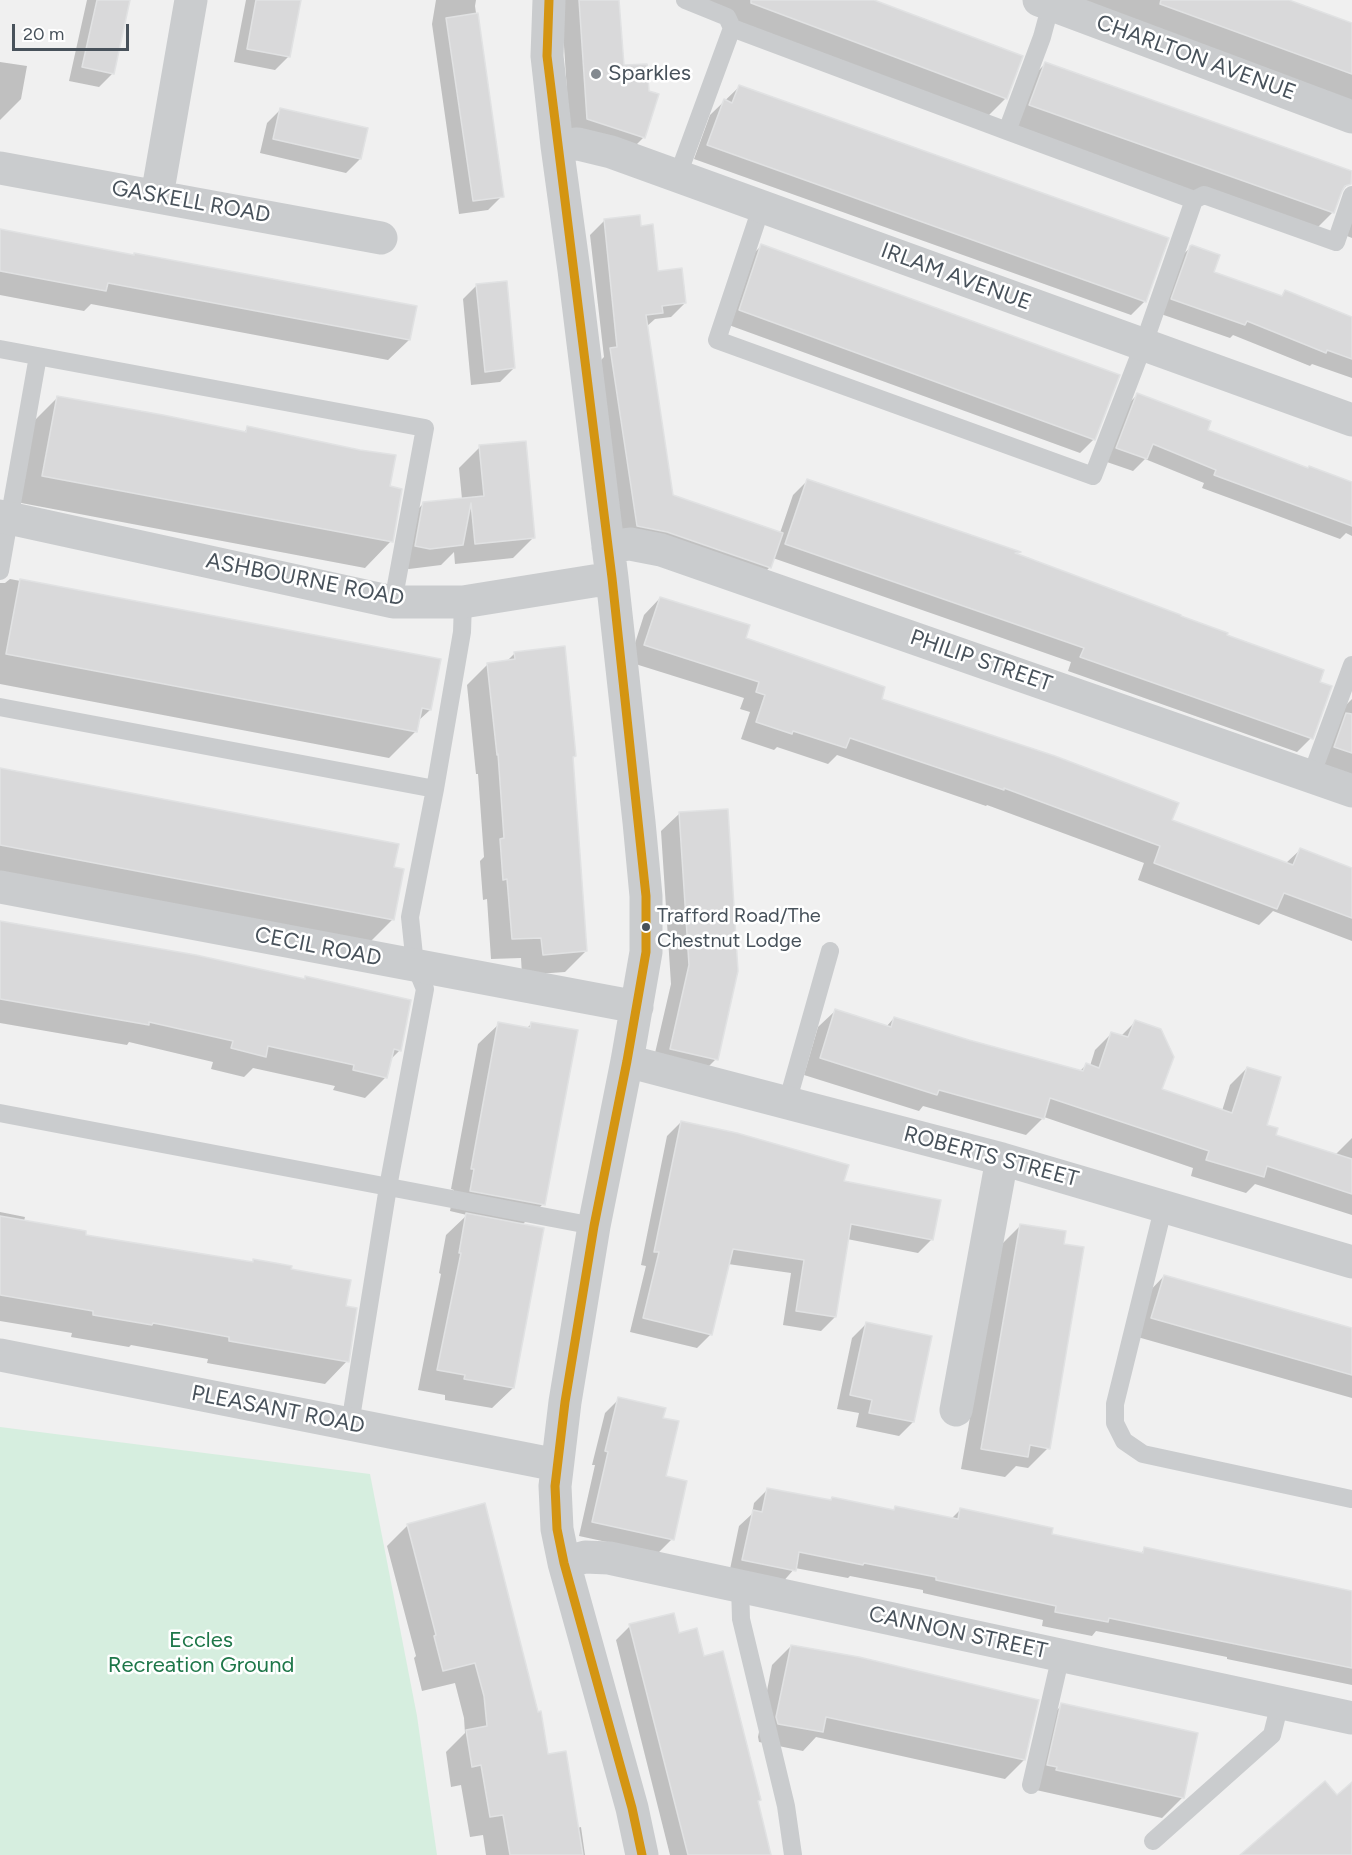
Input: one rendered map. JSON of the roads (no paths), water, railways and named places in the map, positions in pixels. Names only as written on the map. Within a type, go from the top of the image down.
[{"type":"street","points":[[157,196],[192,0]]},
{"type":"street","points":[[549,0],[548,56],[557,146],[610,562],[646,896],[646,952],[594,1226],[565,1402],[555,1486],[558,1529],[564,1563],[632,1808],[642,1855]]},
{"type":"street","name":"CHARLTON AVENUE","points":[[1048,2],[1352,117]]},
{"type":"street","name":"IRLAM AVENUE","points":[[557,146],[578,144],[595,147],[762,205],[1143,346],[1352,420]]},
{"type":"street","name":"GASKELL ROAD","points":[[0,168],[381,238]]},
{"type":"street","name":"ASHBOURNE ROAD","points":[[5,517],[393,602],[462,602],[610,562]]},
{"type":"street","name":"PHILIP STREET","points":[[610,562],[630,544],[661,550],[1352,791]]},
{"type":"street","name":"CECIL ROAD","points":[[0,887],[637,1006]]},
{"type":"street","name":"ROBERTS STREET","points":[[627,1061],[1002,1159],[1352,1262]]},
{"type":"street","points":[[956,1410],[1002,1159]]},
{"type":"street","name":"PLEASANT ROAD","points":[[0,1355],[557,1466]]},
{"type":"street","name":"CANNON STREET","points":[[564,1563],[585,1557],[609,1558],[1352,1718]]},
{"type":"lane","points":[[678,176],[732,28],[727,17],[685,0]]},
{"type":"lane","points":[[1007,131],[1042,37],[1048,2]]},
{"type":"lane","points":[[732,28],[1194,200]]},
{"type":"lane","points":[[762,205],[717,340],[1093,476],[1143,346],[1194,200],[1204,195],[1336,242],[1352,195]]},
{"type":"lane","points":[[0,349],[425,428],[393,602]]},
{"type":"lane","points":[[0,571],[5,517],[38,356]]},
{"type":"lane","points":[[350,1424],[388,1187],[425,989],[415,965],[410,917],[462,632],[462,602]]},
{"type":"lane","points":[[1311,776],[1352,665]]},
{"type":"lane","points":[[0,707],[435,789]]},
{"type":"lane","points":[[787,1103],[830,951]]},
{"type":"lane","points":[[0,1113],[594,1226]]},
{"type":"lane","points":[[1164,1205],[1115,1404],[1115,1423],[1124,1441],[1143,1454],[1351,1499]]},
{"type":"lane","points":[[740,1586],[741,1619],[786,1806],[793,1855]]},
{"type":"lane","points":[[1031,1785],[1061,1655]]},
{"type":"lane","points":[[1153,1841],[1272,1735],[1280,1703]]},
{"type":"place","name":"Sparkles","points":[[596,74]]},
{"type":"place","name":"Trafford Road/The Chestnut Lodge","points":[[646,927]]},
{"type":"park label","name":"Eccles Recreation Ground","points":[[201,1654]]}]
